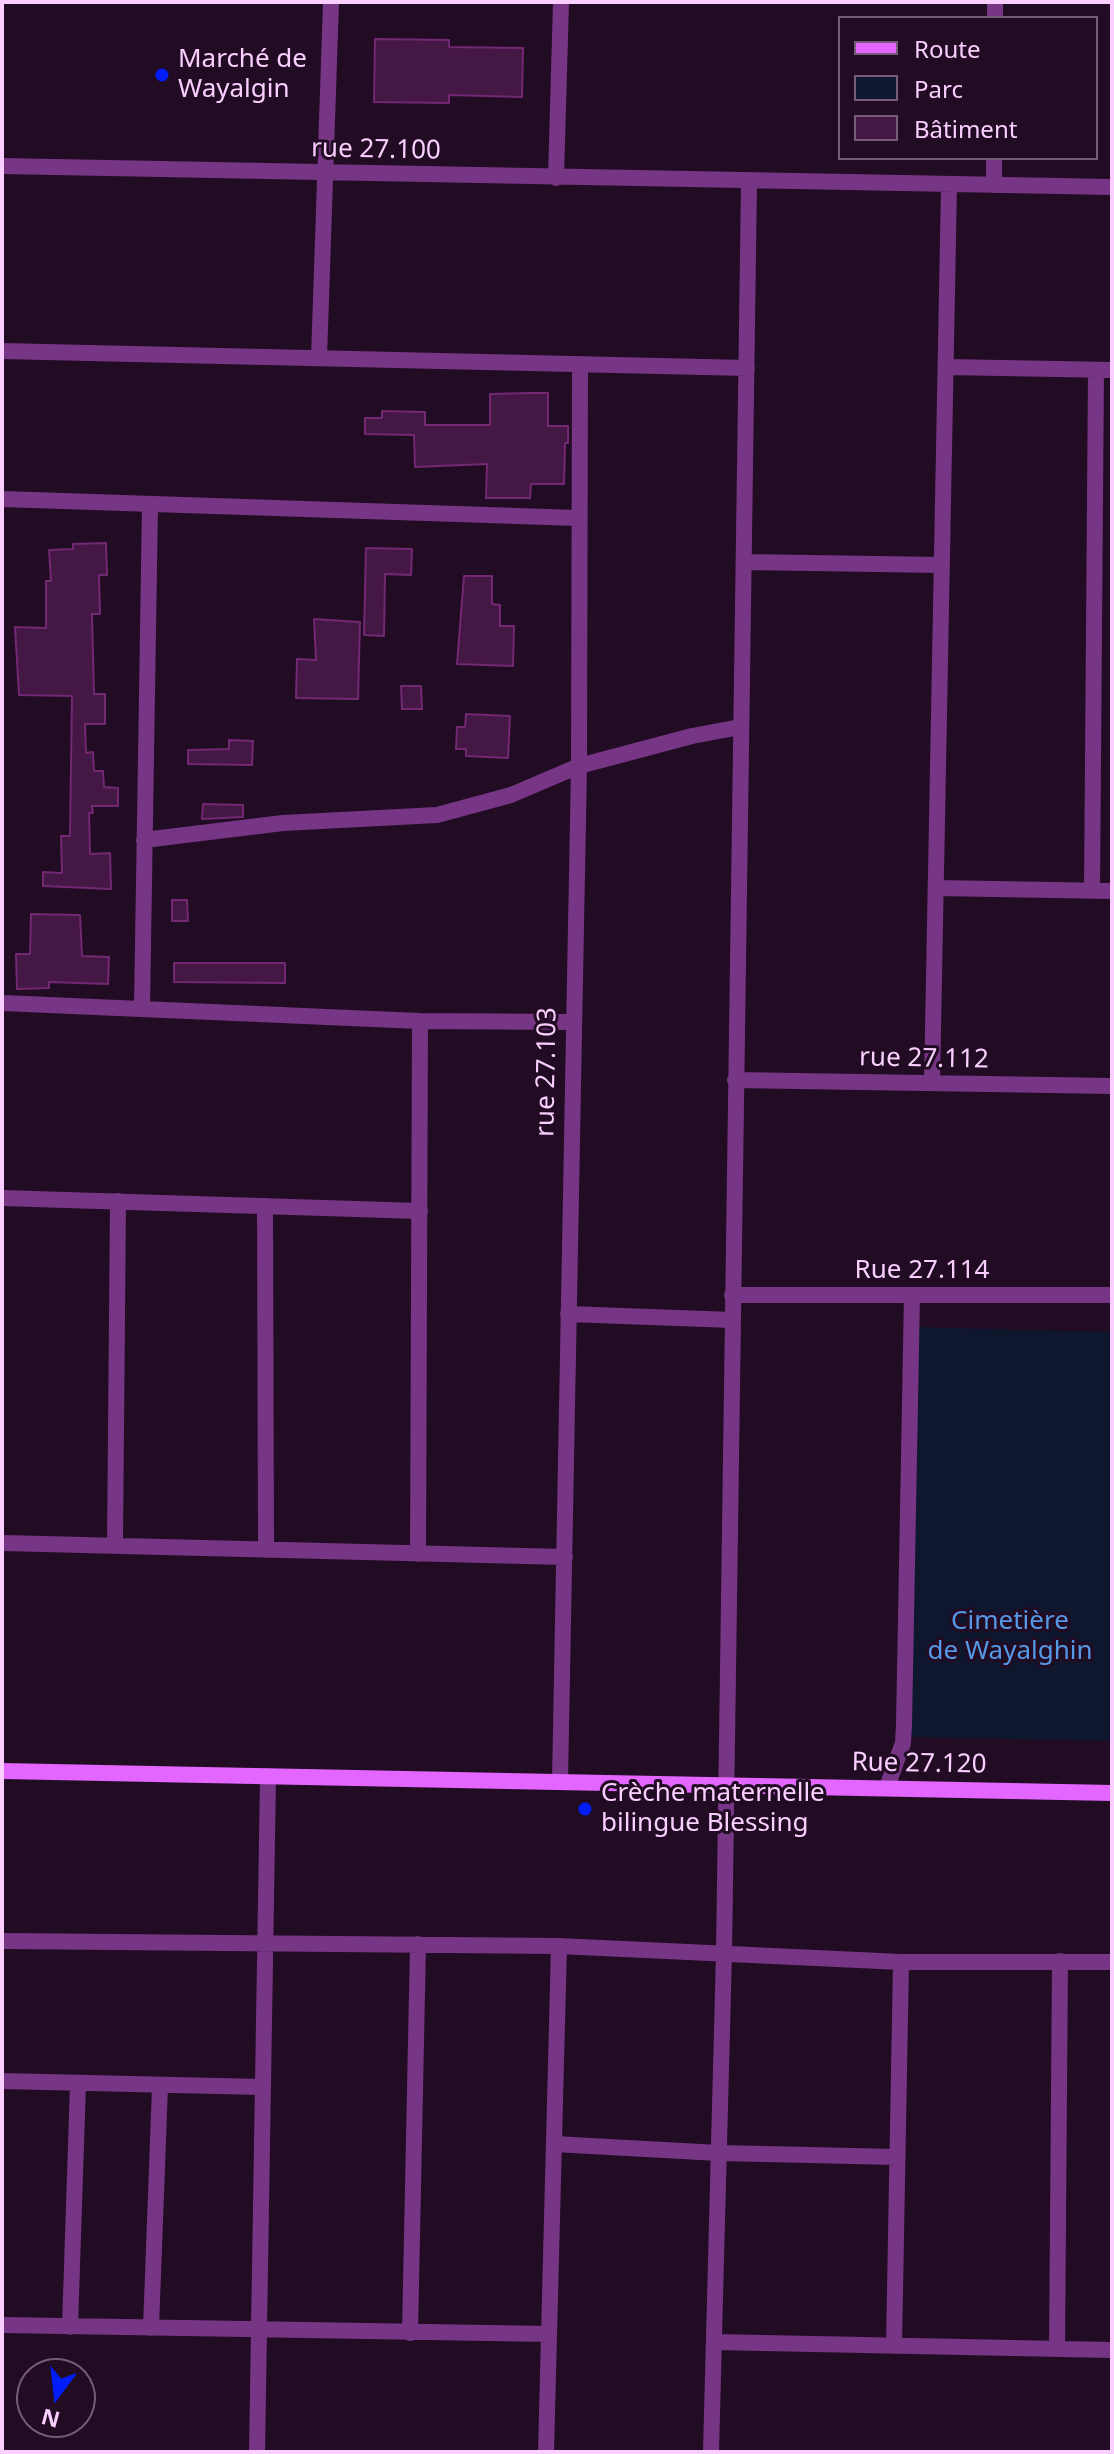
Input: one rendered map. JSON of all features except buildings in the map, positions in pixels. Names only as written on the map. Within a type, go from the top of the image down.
[{"type":"street","points":[[319,358],[331,2]]},
{"type":"street","points":[[556,178],[561,2]]},
{"type":"street","points":[[994,160],[994,185]]},
{"type":"street","name":"rue 27.100","points":[[2,166],[1112,187]]},
{"type":"street","points":[[711,2452],[724,1953],[749,182]]},
{"type":"street","points":[[932,1083],[949,185]]},
{"type":"street","points":[[2,351],[747,368]]},
{"type":"street","name":"rue 27.103","points":[[560,1781],[579,766],[580,364]]},
{"type":"street","points":[[946,367],[1104,370],[1094,543],[1092,891]]},
{"type":"street","points":[[2,499],[578,518]]},
{"type":"street","points":[[142,1008],[150,504]]},
{"type":"street","points":[[1094,543],[1112,543]]},
{"type":"street","points":[[744,562],[942,565]]},
{"type":"street","points":[[1093,719],[1112,719]]},
{"type":"street","points":[[144,840],[283,823],[437,815],[511,795],[579,766],[692,736],[740,727]]},
{"type":"street","points":[[936,888],[1112,891]]},
{"type":"street","points":[[2,1003],[420,1021],[572,1022]]},
{"type":"street","points":[[418,1554],[420,1021]]},
{"type":"street","name":"rue 27.112","points":[[735,1080],[1112,1086]]},
{"type":"street","points":[[2,1198],[420,1211]]},
{"type":"street","points":[[115,1544],[118,1201]]},
{"type":"street","points":[[265,1206],[266,1550]]},
{"type":"street","name":"Rue 27.114","points":[[732,1295],[1112,1295]]},
{"type":"street","points":[[887,1787],[901,1751],[904,1725],[912,1295]]},
{"type":"street","points":[[568,1314],[732,1320]]},
{"type":"street","points":[[2,1543],[565,1557]]},
{"type":"street","name":"Rue 27.120","points":[[2,1771],[1112,1793]]},
{"type":"street","points":[[257,2452],[268,1776]]},
{"type":"street","points":[[2,1941],[559,1946],[901,1962],[1112,1962]]},
{"type":"street","points":[[410,2333],[418,1944]]},
{"type":"street","points":[[546,2452],[559,1946]]},
{"type":"street","points":[[1057,2348],[1060,1961]]},
{"type":"street","points":[[894,2346],[901,1962]]},
{"type":"street","points":[[2,2081],[261,2087]]},
{"type":"street","points":[[70,2327],[78,2084]]},
{"type":"street","points":[[151,2328],[160,2087]]},
{"type":"street","points":[[554,2144],[719,2153],[897,2157]]},
{"type":"street","points":[[2,2325],[549,2334]]},
{"type":"street","points":[[714,2342],[1112,2350]]},
{"type":"green space","name":"Cimetière de Wayalghin","points":[[915,1327],[1112,1332],[1112,1741],[907,1737]]},
{"type":"place","name":"Marché de Wayalgin","points":[[162,75]]},
{"type":"place","name":"Crèche maternelle bilingue Blessing","points":[[585,1809]]}]
